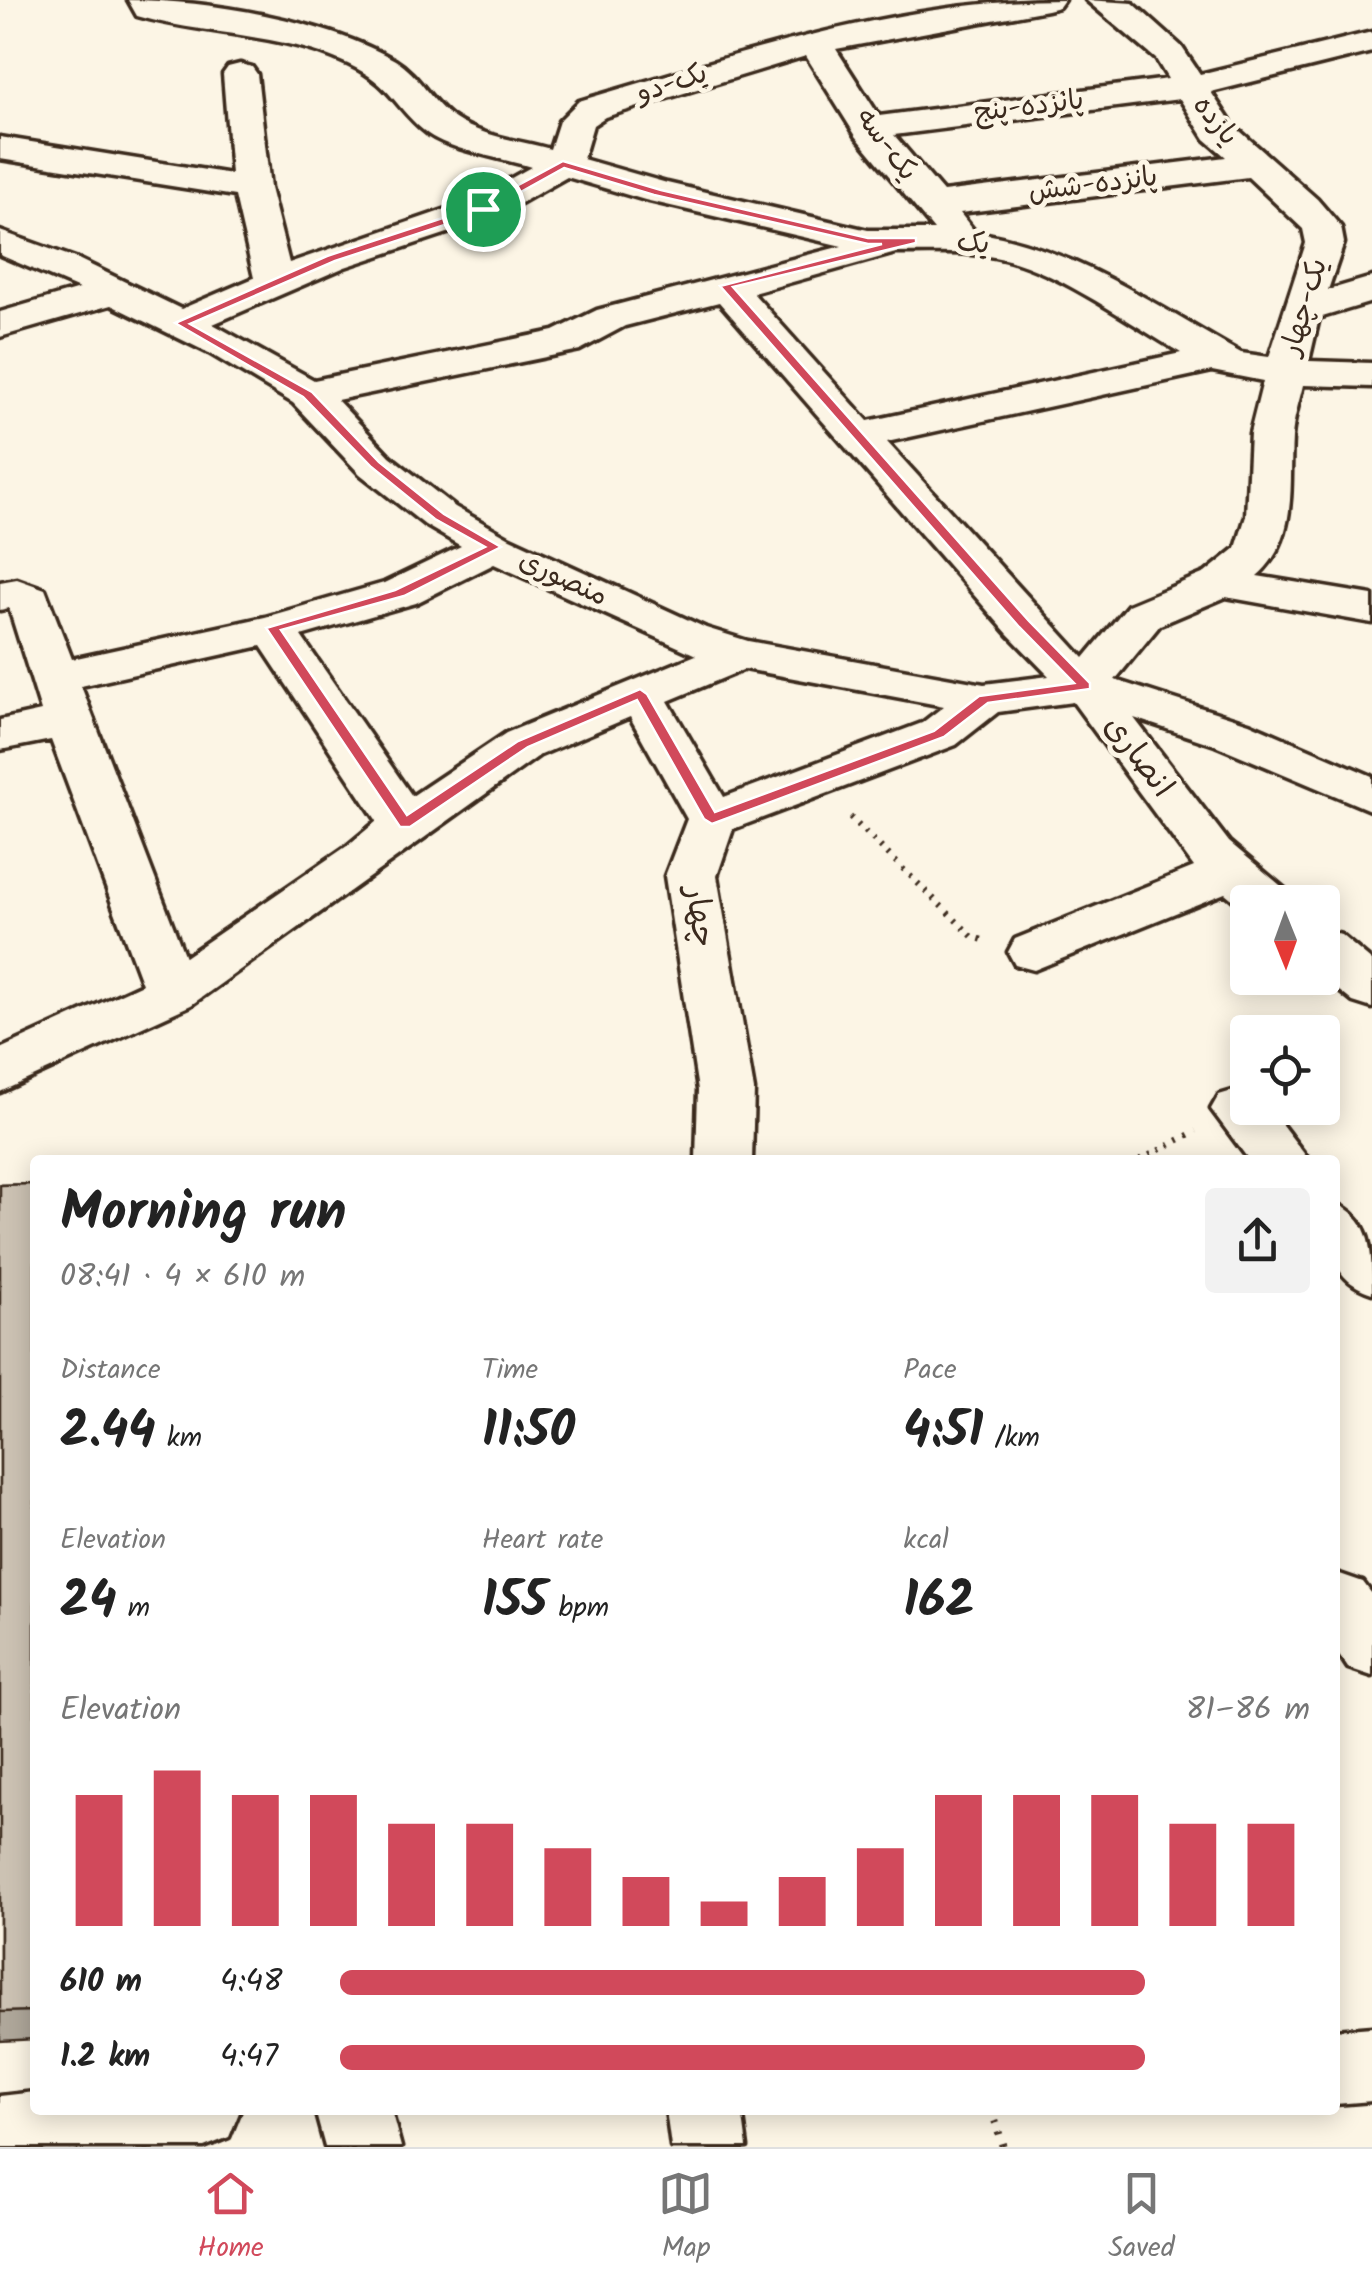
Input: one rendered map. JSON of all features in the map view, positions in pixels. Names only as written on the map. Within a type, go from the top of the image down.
[{"type":"street","name":"یک","points":[[145,0],[156,11],[275,27],[342,47],[389,71],[442,128],[658,192],[868,241],[965,242],[1012,249],[1052,263],[1214,358],[1286,372],[1372,375]]},
{"type":"street","points":[[214,16],[268,0]]},
{"type":"street","points":[[815,43],[1047,0]]},
{"type":"street","name":"یازده","points":[[1103,0],[1151,34],[1169,53],[1218,131],[1313,216],[1322,226],[1325,243]]},
{"type":"street","name":"پانزده-پنج","points":[[870,128],[1189,87],[1372,42]]},
{"type":"street","name":"یک-سه","points":[[815,43],[870,128],[965,242]]},
{"type":"street","name":"یک-دو","points":[[563,164],[583,114],[701,74],[815,43]]},
{"type":"street","points":[[240,74],[251,188],[275,283]]},
{"type":"street","points":[[0,148],[251,188]]},
{"type":"street","points":[[181,323],[331,258],[483,209],[563,164]]},
{"type":"street","name":"پانزده-شش","points":[[932,205],[1254,165]]},
{"type":"street","points":[[308,394],[566,341],[611,318],[912,240]]},
{"type":"street","name":"منصوری","points":[[0,242],[181,323],[308,394],[375,465],[440,516],[494,547],[690,638],[740,654],[984,699],[1085,686]]},
{"type":"street","name":"یک-چهار","points":[[1286,372],[1325,243]]},
{"type":"street","points":[[726,286],[1024,624],[1085,686],[1232,734],[1372,795]]},
{"type":"street","points":[[1302,311],[1372,289]]},
{"type":"street","points":[[0,325],[116,292]]},
{"type":"street","points":[[859,436],[1214,358]]},
{"type":"street","name":"انصاری","points":[[1248,885],[1210,854],[1085,686],[1144,615],[1221,583],[1256,554],[1268,516],[1270,432],[1286,372]]},
{"type":"street","points":[[0,735],[61,699],[273,628],[400,593],[494,547]]},
{"type":"street","points":[[1221,583],[1372,609]]},
{"type":"street","points":[[12,596],[61,699],[172,992]]},
{"type":"street","points":[[273,628],[405,824]]},
{"type":"street","points":[[0,1072],[172,992],[523,744],[740,654]]},
{"type":"street","points":[[640,694],[712,819],[939,734],[984,699]]},
{"type":"street","name":"چهار","points":[[712,819],[690,876],[726,1090],[724,1155]]},
{"type":"street","points":[[1034,952],[1230,893]]},
{"type":"street","points":[[1340,963],[1372,990]]},
{"type":"street","points":[[1253,1125],[1277,1155]]},
{"type":"street","points":[[1340,1231],[1372,1270]]},
{"type":"street","points":[[1340,2067],[1372,2064]]},
{"type":"street","points":[[0,2134],[160,2115]]},
{"type":"street","points":[[354,2115],[363,2147]]},
{"type":"street","points":[[705,2115],[709,2147]]},
{"type":"path","points":[[814,781],[973,938],[1034,952]]},
{"type":"path","points":[[993,2115],[1003,2147]]},
{"type":"building","points":[[30,1184],[30,2011],[0,2012],[0,1185]]},
{"type":"route","points":[[563,164],[658,192],[868,241],[912,240],[726,286],[1024,624],[1085,686],[984,699],[939,734],[712,819],[640,694],[523,744],[405,824],[273,628],[400,593],[494,547],[440,516],[375,465],[308,394],[181,323],[331,258],[483,209],[563,164]]}]
